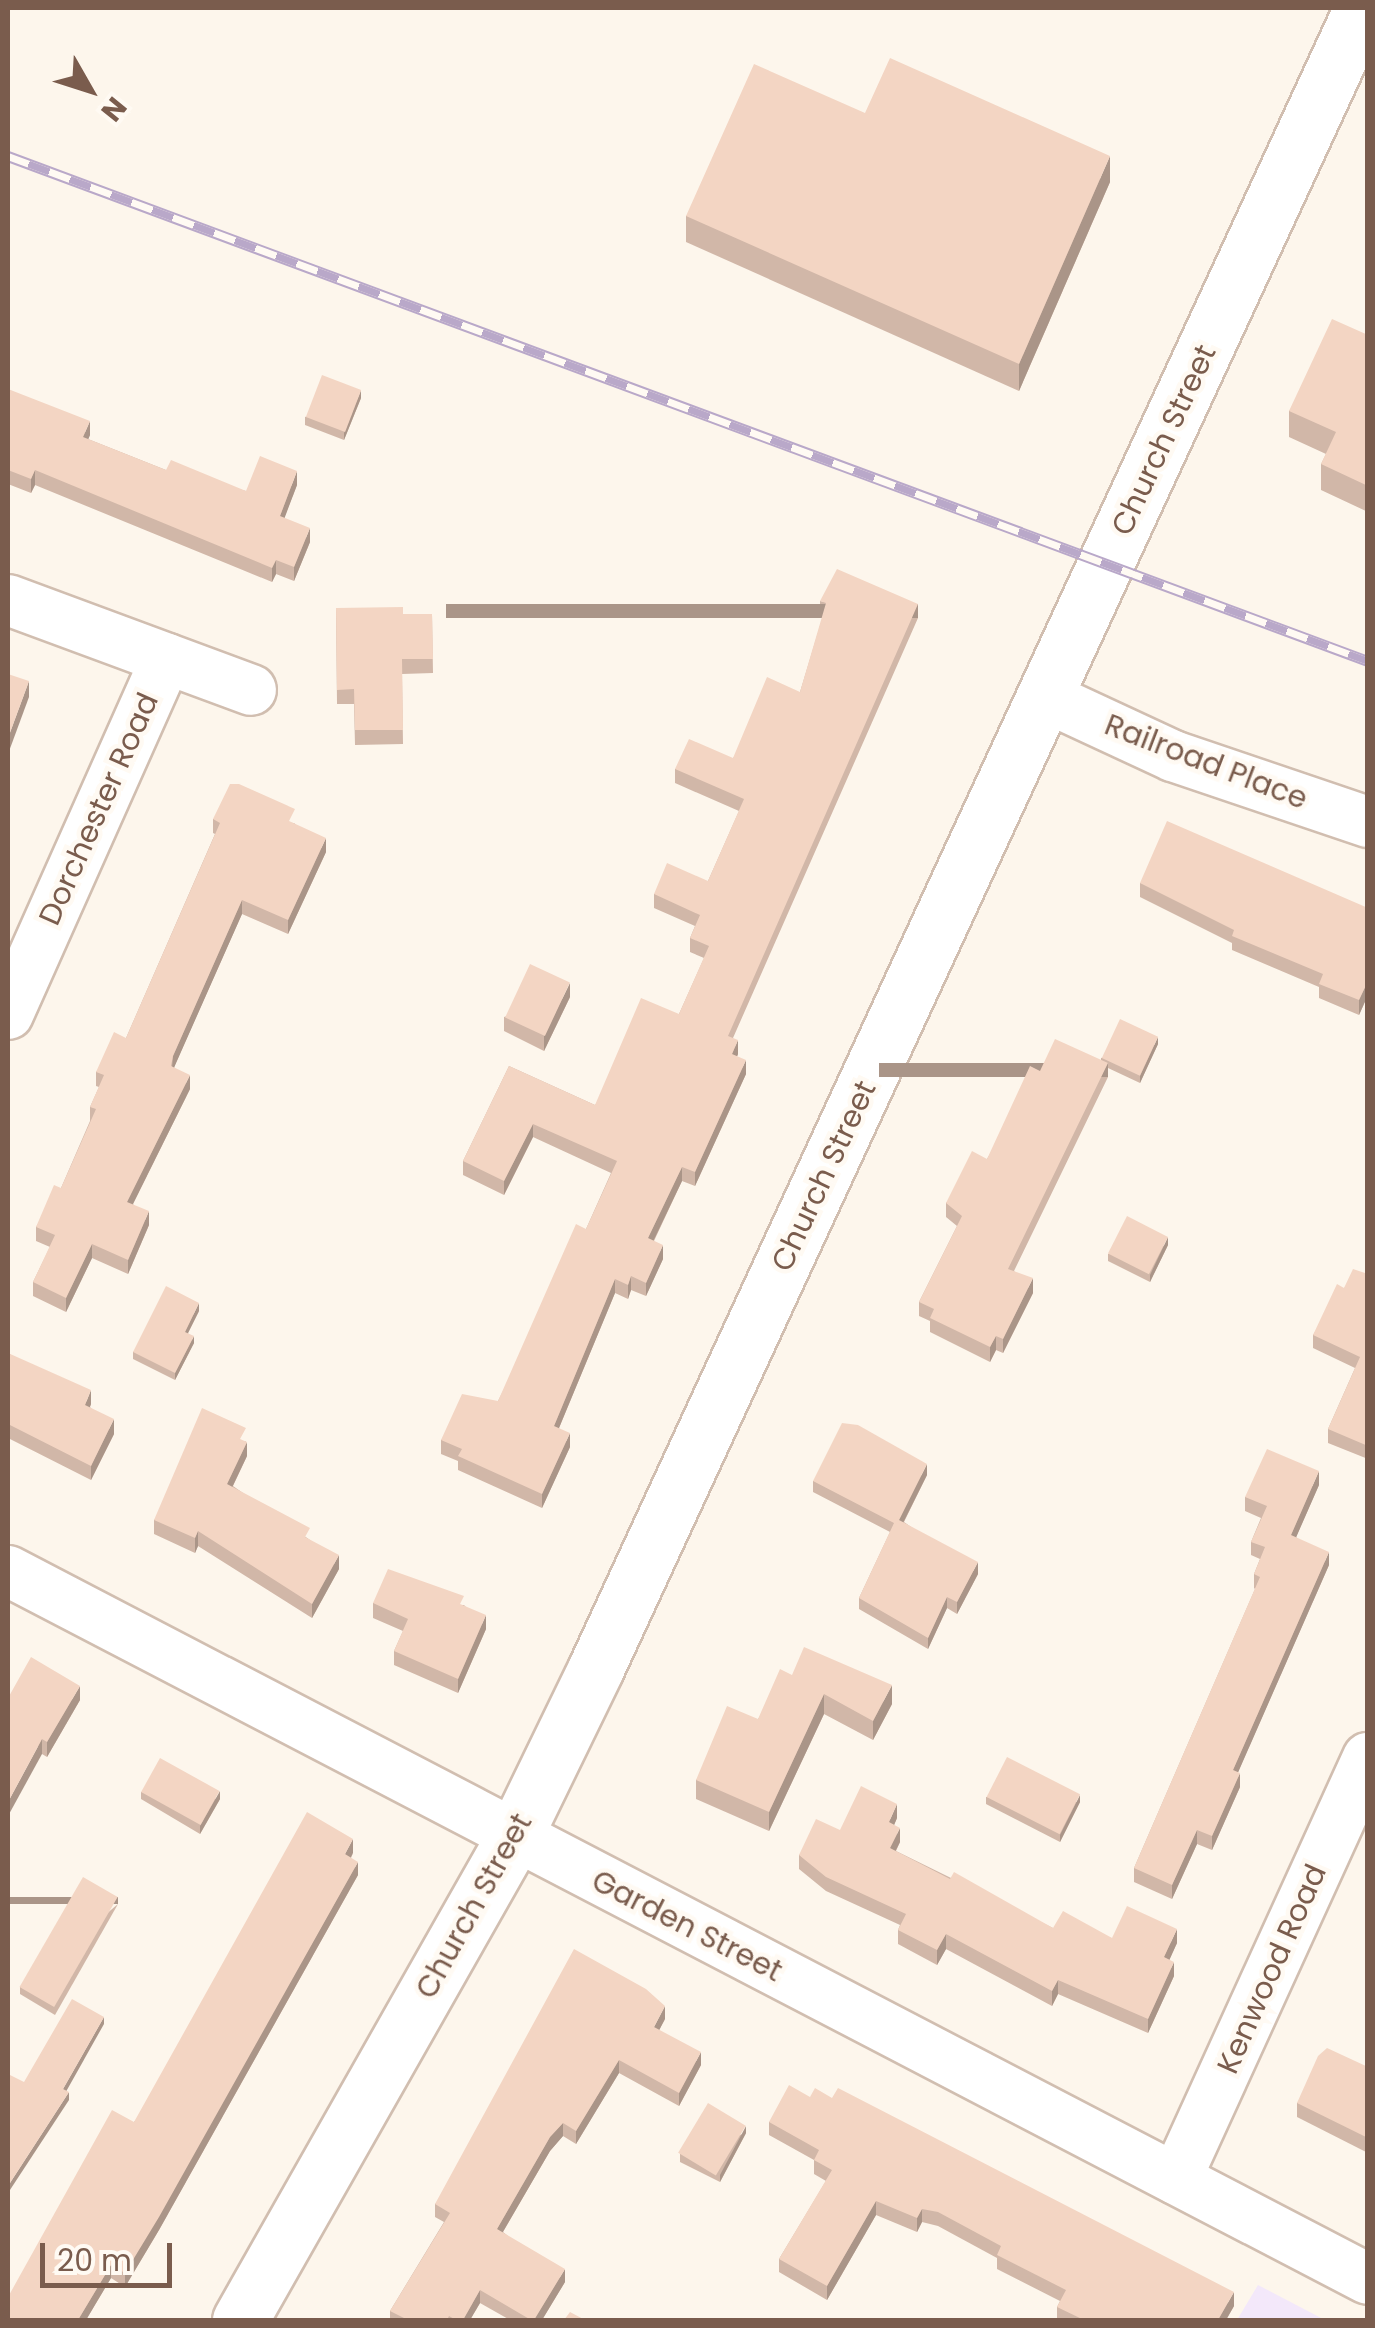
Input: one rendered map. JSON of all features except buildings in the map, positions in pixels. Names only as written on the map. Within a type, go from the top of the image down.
[{"type":"street","name":"Church Street","points":[[241,2320],[514,1837],[1362,8]]},
{"type":"street","points":[[8,600],[251,690]]},
{"type":"street","name":"Dorchester Road","points":[[8,1014],[166,658]]},
{"type":"street","name":"Railroad Place","points":[[1046,696],[1174,756],[1368,822]]},
{"type":"street","name":"Garden Street","points":[[8,1570],[1368,2279]]},
{"type":"street","name":"Kenwood Road","points":[[1176,2180],[1368,1758]]},
{"type":"shaded area","points":[[1258,2285],[1325,2320],[1237,2320]]},
{"type":"railway","points":[[8,156],[1368,661]]}]
